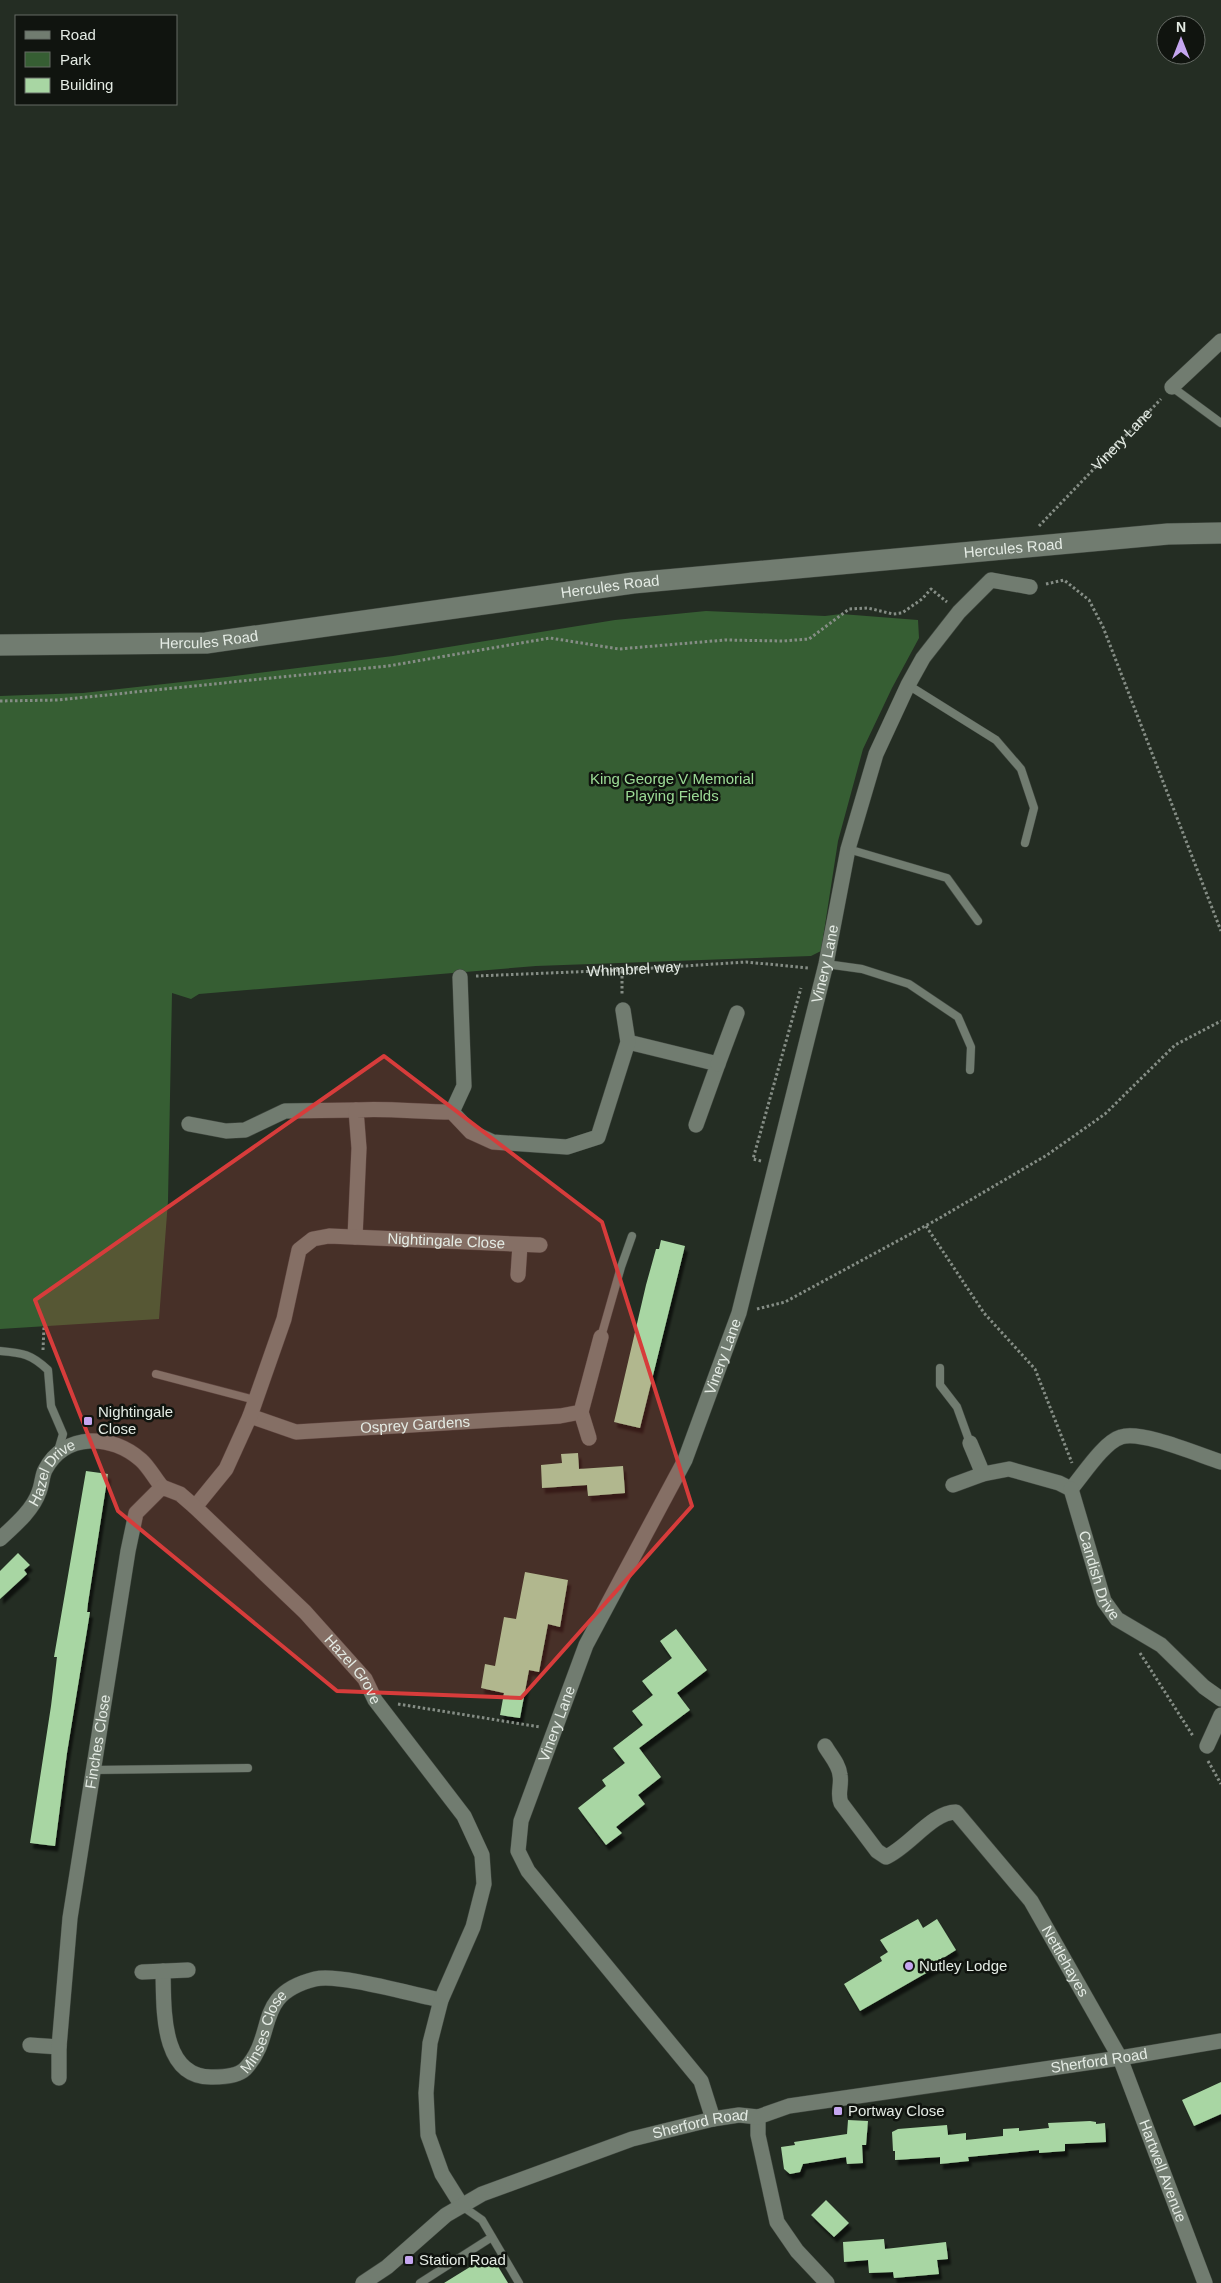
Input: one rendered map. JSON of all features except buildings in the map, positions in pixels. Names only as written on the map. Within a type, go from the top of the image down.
[{"type":"street","points":[[1172,387],[1221,341]]},
{"type":"street","name":"Hercules Road","points":[[0,645],[206,643],[633,583],[1168,534],[1221,533]]},
{"type":"street","name":"Vinery Lane","points":[[714,2119],[701,2081],[528,1871],[518,1851],[521,1821],[586,1644],[685,1460],[739,1313],[825,967],[848,849],[876,754],[908,685],[923,658],[959,612],[991,580],[1030,586]]},
{"type":"street","points":[[452,1112],[464,1086],[460,977]]},
{"type":"street","points":[[189,1124],[226,1130],[245,1130],[285,1111],[386,1108],[420,1112],[452,1112],[471,1132],[493,1142],[567,1147],[598,1137],[628,1042],[623,1010]]},
{"type":"street","points":[[696,1125],[737,1013]]},
{"type":"street","points":[[628,1042],[718,1064]]},
{"type":"street","points":[[355,1237],[359,1148],[356,1110]]},
{"type":"street","name":"Nightingale Close","points":[[195,1507],[226,1469],[250,1416],[284,1319],[300,1250],[313,1239],[329,1236],[540,1246]]},
{"type":"street","name":"Nightingale Close","points":[[518,1275],[520,1244]]},
{"type":"street","points":[[589,1438],[581,1412],[601,1338]]},
{"type":"street","name":"Osprey Gardens","points":[[250,1416],[296,1432],[540,1417],[581,1412]]},
{"type":"street","points":[[953,1485],[983,1474],[1009,1468],[1074,1485],[1107,1446],[1121,1437],[1138,1435],[1221,1462]]},
{"type":"street","name":"Hazel Drive","points":[[0,1539],[26,1514],[39,1493],[45,1470],[58,1453],[70,1444],[91,1440],[119,1445],[141,1460],[162,1488]]},
{"type":"street","points":[[970,1444],[983,1474]]},
{"type":"street","name":"Candish Drive","points":[[1074,1485],[1104,1602],[1116,1619],[1160,1645],[1204,1687],[1221,1699]]},
{"type":"street","points":[[162,1488],[180,1494],[195,1507]]},
{"type":"street","name":"Finches Close","points":[[59,2078],[59,2047],[70,1918],[136,1513],[162,1488]]},
{"type":"street","name":"Hazel Grove","points":[[195,1507],[305,1612],[365,1679],[375,1700],[464,1816],[482,1856],[484,1884],[473,1927],[441,2000]]},
{"type":"street","points":[[1202,1746],[1221,1716]]},
{"type":"street","name":"Nettlehayes","points":[[825,1746],[841,1777],[839,1798],[841,1803],[877,1851],[886,1857],[895,1853],[937,1819],[948,1812],[956,1812],[1031,1901],[1120,2058]]},
{"type":"street","points":[[142,1972],[188,1970]]},
{"type":"street","name":"Minses Close","points":[[163,1971],[168,2042],[179,2062],[192,2072],[206,2077],[225,2077],[243,2071],[257,2056],[263,2041],[268,2016],[276,2002],[282,1995],[298,1985],[316,1978],[339,1978],[441,2000]]},
{"type":"street","points":[[441,2000],[430,2043],[426,2093],[428,2135],[442,2174],[462,2206]]},
{"type":"street","name":"Sherford Road","points":[[363,2283],[387,2267],[446,2215],[482,2194],[632,2139],[714,2119],[739,2115],[758,2117],[789,2106],[1120,2058],[1221,2041]]},
{"type":"street","points":[[30,2045],[59,2047]]},
{"type":"street","name":"Hartwell Avenue","points":[[1120,2058],[1204,2283]]},
{"type":"street","points":[[758,2117],[758,2135],[777,2222],[797,2251],[827,2283]]},
{"type":"lane","points":[[1172,387],[1221,423]]},
{"type":"lane","points":[[908,685],[996,740],[1021,769],[1034,808],[1025,843]]},
{"type":"lane","points":[[848,849],[947,878],[978,921]]},
{"type":"lane","points":[[825,967],[862,970],[910,984],[958,1017],[972,1047],[970,1070]]},
{"type":"lane","points":[[601,1338],[621,1267],[632,1236]]},
{"type":"lane","points":[[0,1351],[26,1353],[48,1370],[51,1406],[63,1434],[58,1453]]},
{"type":"lane","points":[[940,1368],[940,1385],[957,1407],[970,1444]]},
{"type":"lane","points":[[156,1374],[256,1400]]},
{"type":"lane","points":[[93,1770],[248,1768]]},
{"type":"lane","points":[[462,2206],[482,2220],[519,2283]]},
{"type":"lane","points":[[420,2283],[492,2236]]},
{"type":"path","name":"Vinery Lane","points":[[1032,532],[1172,387]]},
{"type":"path","points":[[1030,586],[1064,580],[1089,600],[1103,627],[1221,931]]},
{"type":"path","points":[[0,702],[58,700],[388,666],[550,638],[619,649],[725,640],[783,641],[809,639],[849,608],[868,608],[893,614],[902,612],[922,599],[931,589],[959,612]]},
{"type":"path","name":"Whimbrel way","points":[[460,977],[746,962],[807,968],[825,967]]},
{"type":"path","points":[[804,977],[807,968]]},
{"type":"path","points":[[622,970],[623,1010]]},
{"type":"path","points":[[776,1165],[753,1159],[801,987]]},
{"type":"path","points":[[739,1313],[785,1302],[926,1226],[1047,1155],[1105,1114],[1175,1045],[1221,1021]]},
{"type":"path","points":[[926,1226],[984,1313],[1036,1369],[1074,1485]]},
{"type":"path","points":[[42,1364],[44,1326]]},
{"type":"path","points":[[1136,1648],[1202,1746],[1221,1784]]},
{"type":"path","points":[[375,1700],[556,1730]]},
{"type":"highlighted area","points":[[384,1056],[602,1222],[692,1506],[521,1698],[337,1691],[118,1511],[35,1300]]},
{"type":"green space","name":"King George V Memorial Playing Fields","points":[[706,611],[825,616],[841,614],[918,620],[919,638],[892,688],[863,749],[838,841],[821,951],[811,956],[536,966],[199,994],[191,999],[172,993],[168,1201],[159,1319],[0,1329],[0,696],[83,693],[227,677],[393,656],[615,620]]},
{"type":"place","name":"Nightingale Close","points":[[88,1421]]},
{"type":"place","name":"Nutley Lodge","points":[[909,1966]]},
{"type":"place","name":"Portway Close","points":[[838,2111]]},
{"type":"place","name":"Station Road","points":[[409,2260]]}]
